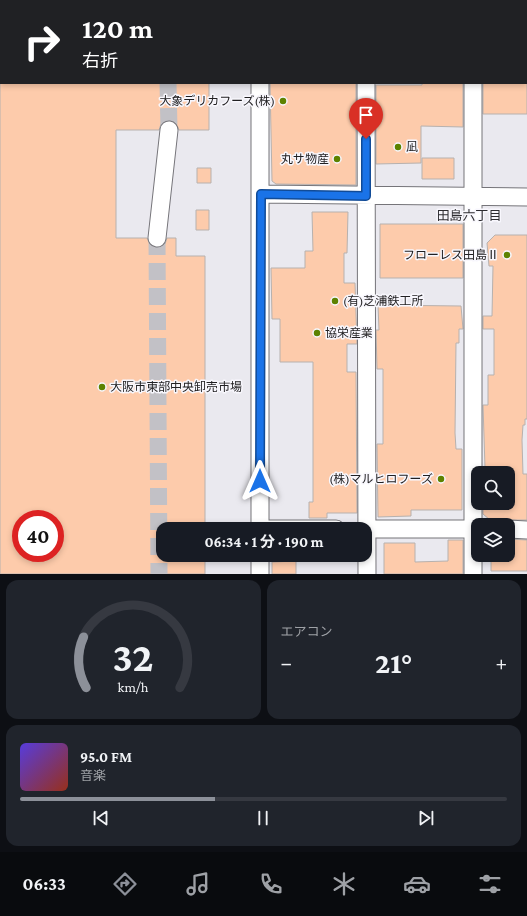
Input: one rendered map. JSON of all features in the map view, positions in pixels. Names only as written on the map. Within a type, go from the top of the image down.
[{"type":"street","points":[[260,84],[260,522]]},
{"type":"street","points":[[366,84],[366,522]]},
{"type":"street","points":[[473,84],[476,518]]},
{"type":"street","points":[[157,238],[169,130]]},
{"type":"street","points":[[261,194],[527,197]]},
{"type":"street","points":[[372,529],[471,529]]},
{"type":"street","points":[[515,530],[527,530]]},
{"type":"street","points":[[260,562],[260,574]]},
{"type":"street","points":[[367,562],[367,574]]},
{"type":"street","points":[[473,574],[474,562]]},
{"type":"building","name":"大阪市東部中央卸売市場","points":[[0,84],[209,84],[209,130],[179,130],[175,122],[170,120],[161,124],[159,130],[116,130],[116,238],[147,238],[151,246],[156,248],[165,244],[167,238],[176,238],[176,256],[205,256],[205,522],[156,522],[156,562],[205,562],[205,574],[0,574]]},
{"type":"building","points":[[270,84],[356,84],[356,185],[276,184],[272,181]]},
{"type":"building","points":[[463,84],[463,127],[421,126],[421,163],[376,164],[376,85]]},
{"type":"building","points":[[483,84],[527,84],[527,114],[483,114]]},
{"type":"building","points":[[422,158],[454,158],[454,179],[422,179]]},
{"type":"building","points":[[197,168],[211,168],[211,183],[197,183]]},
{"type":"building","points":[[196,210],[209,210],[209,230],[196,230]]},
{"type":"building","points":[[312,212],[348,212],[347,253],[344,253],[344,283],[355,283],[357,344],[347,344],[347,372],[356,372],[357,513],[327,513],[327,518],[309,518],[309,502],[313,502],[313,362],[280,362],[280,319],[272,319],[271,268],[305,268],[305,251],[313,251]]},
{"type":"building","points":[[380,224],[463,224],[463,278],[380,278]]},
{"type":"building","points":[[495,235],[527,235],[527,419],[525,419],[525,425],[523,425],[522,440],[523,474],[527,474],[527,520],[515,520],[515,518],[488,518],[483,514],[483,510],[515,510],[515,466],[485,466],[483,405],[488,405],[488,375],[494,375],[494,329],[483,329],[483,316],[492,316],[493,266],[489,266],[487,243]]},
{"type":"building","points":[[378,305],[461,306],[463,329],[459,329],[459,343],[456,343],[455,433],[456,449],[462,449],[462,510],[411,510],[411,516],[378,517],[377,444],[383,444],[383,369],[377,369],[376,330],[379,330]]},
{"type":"building","points":[[515,539],[527,540],[527,571],[491,571],[491,562],[515,562]]},
{"type":"building","points":[[448,540],[463,540],[463,574],[384,574],[384,543],[415,543],[415,562],[448,561]]},
{"type":"building","points":[[272,562],[296,562],[296,574],[272,574]]},
{"type":"tunnel","points":[[168,84],[169,130]]},
{"type":"tunnel","points":[[157,238],[159,574]]},
{"type":"place","name":"大象デリカフーズ(株)","points":[[283,101]]},
{"type":"place","name":"凪","points":[[398,147]]},
{"type":"place","name":"丸サ物産","points":[[337,159]]},
{"type":"place","name":"フローレス田島Ⅱ","points":[[507,255]]},
{"type":"place","name":"(有)芝浦鉄工所","points":[[335,301]]},
{"type":"place","name":"協栄産業","points":[[317,333]]},
{"type":"place","name":"大阪市東部中央卸売市場","points":[[102,387]]},
{"type":"place","name":"(株)マルヒロフーズ","points":[[441,479]]},
{"type":"district","name":"田島六丁目","points":[[469,215]]},
{"type":"route","points":[[260,481],[261,194],[366,196],[366,139]]}]
